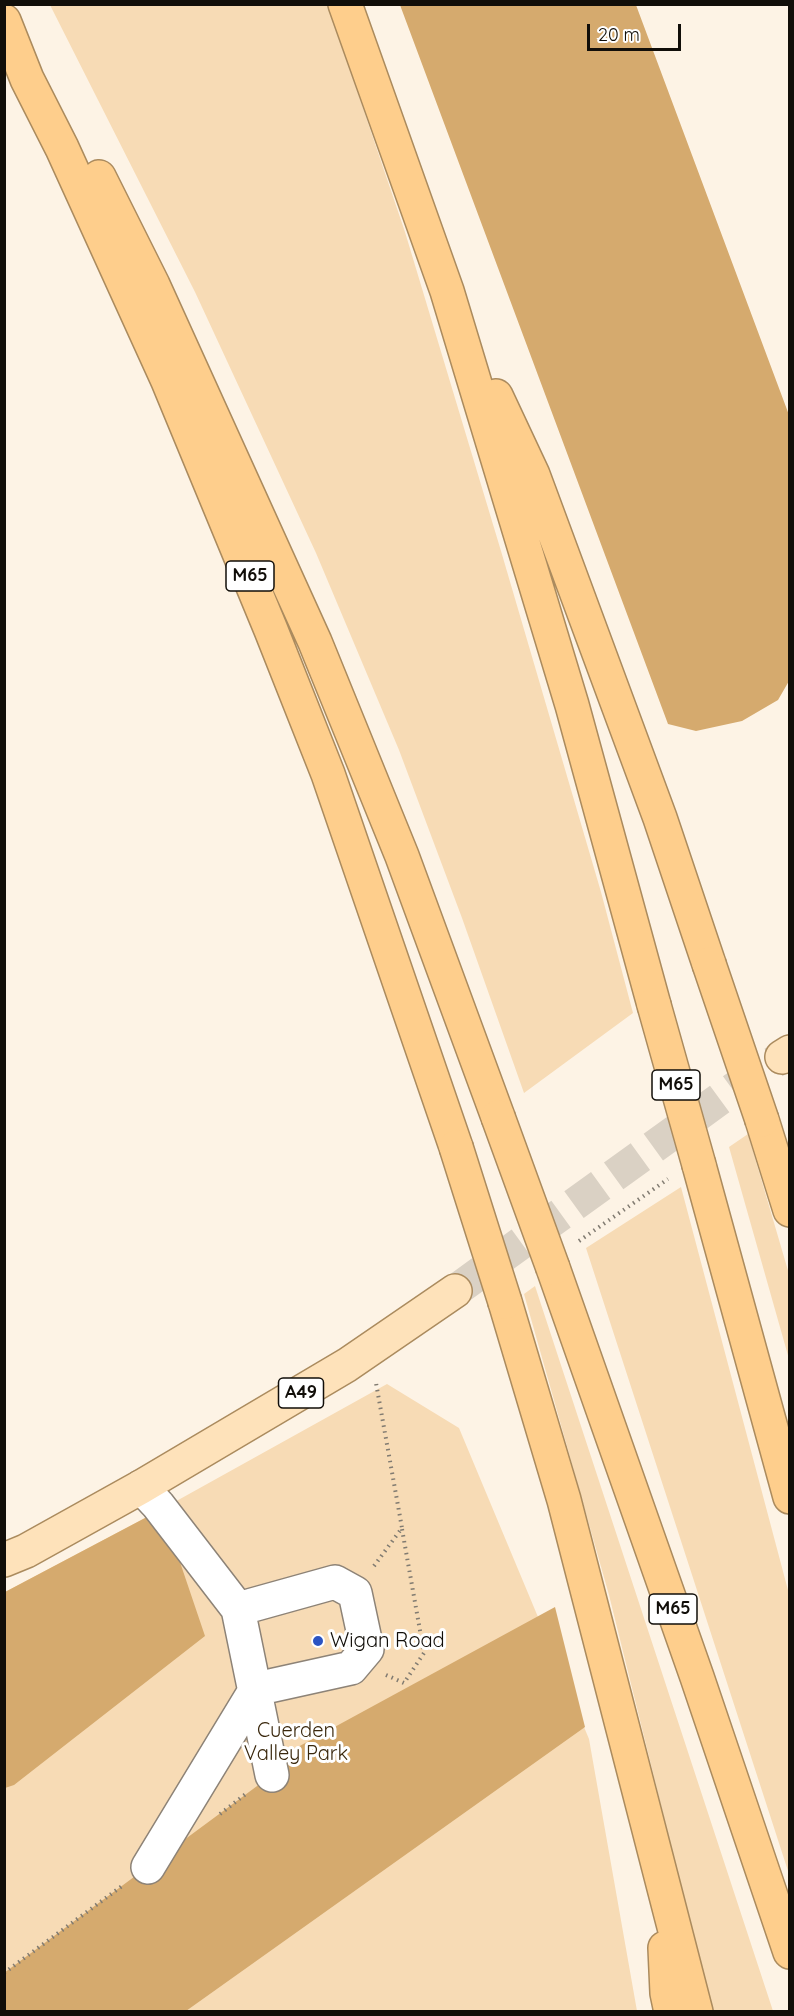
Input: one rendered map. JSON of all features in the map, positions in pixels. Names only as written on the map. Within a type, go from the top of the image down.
[{"type":"highway","name":"M65","points":[[345,4],[447,291],[572,705],[789,1497]]},
{"type":"highway","name":"M65","points":[[4,13],[54,91],[148,275],[315,642],[402,856],[553,1268],[697,1677],[789,1952]]},
{"type":"highway","name":"M65","points":[[4,21],[27,79],[62,148],[168,381],[328,774],[456,1147],[505,1302],[564,1500],[661,1876]]},
{"type":"highway","points":[[447,291],[533,476],[660,818],[762,1120],[789,1210]]},
{"type":"highway","points":[[661,1876],[667,1993],[671,2012]]},
{"type":"highway","points":[[661,1876],[696,2012]]},
{"type":"main road","name":"A49","points":[[4,1560],[26,1551],[141,1487],[347,1365],[455,1291]]},
{"type":"lane","points":[[141,1487],[158,1504],[238,1609],[272,1775]]},
{"type":"lane","points":[[148,1867],[256,1689],[351,1668],[367,1649],[355,1593],[335,1582],[238,1609]]},
{"type":"path","points":[[376,1382],[424,1653],[404,1683],[379,1672]]},
{"type":"path","points":[[374,1566],[402,1528]]},
{"type":"green space","points":[[50,5],[328,5],[405,232],[601,892],[633,1013],[524,1093],[399,750],[316,553],[195,292]]},
{"type":"green space","points":[[748,1134],[789,1274],[789,1359],[729,1147]]},
{"type":"green space","points":[[681,1187],[789,1594],[789,1874],[586,1248]]},
{"type":"green space","points":[[535,1286],[773,2011],[712,2011],[609,1595],[524,1294]]},
{"type":"green space","name":"Cuerden Valley Park","points":[[387,1384],[459,1428],[589,1739],[637,2011],[5,2012],[5,1592],[162,1509]]},
{"type":"shaded area","points":[[400,5],[636,5],[789,415],[789,681],[778,700],[742,721],[696,731],[668,724]]},
{"type":"shaded area","points":[[162,1509],[205,1636],[14,1785],[5,1788],[5,1592]]},
{"type":"shaded area","points":[[555,1607],[585,1727],[186,2011],[5,2011],[4,1973],[272,1775],[296,1748]]},
{"type":"tunnel","points":[[455,1291],[739,1085],[782,1057]]},
{"type":"place","name":"Wigan Road","points":[[318,1641]]}]
